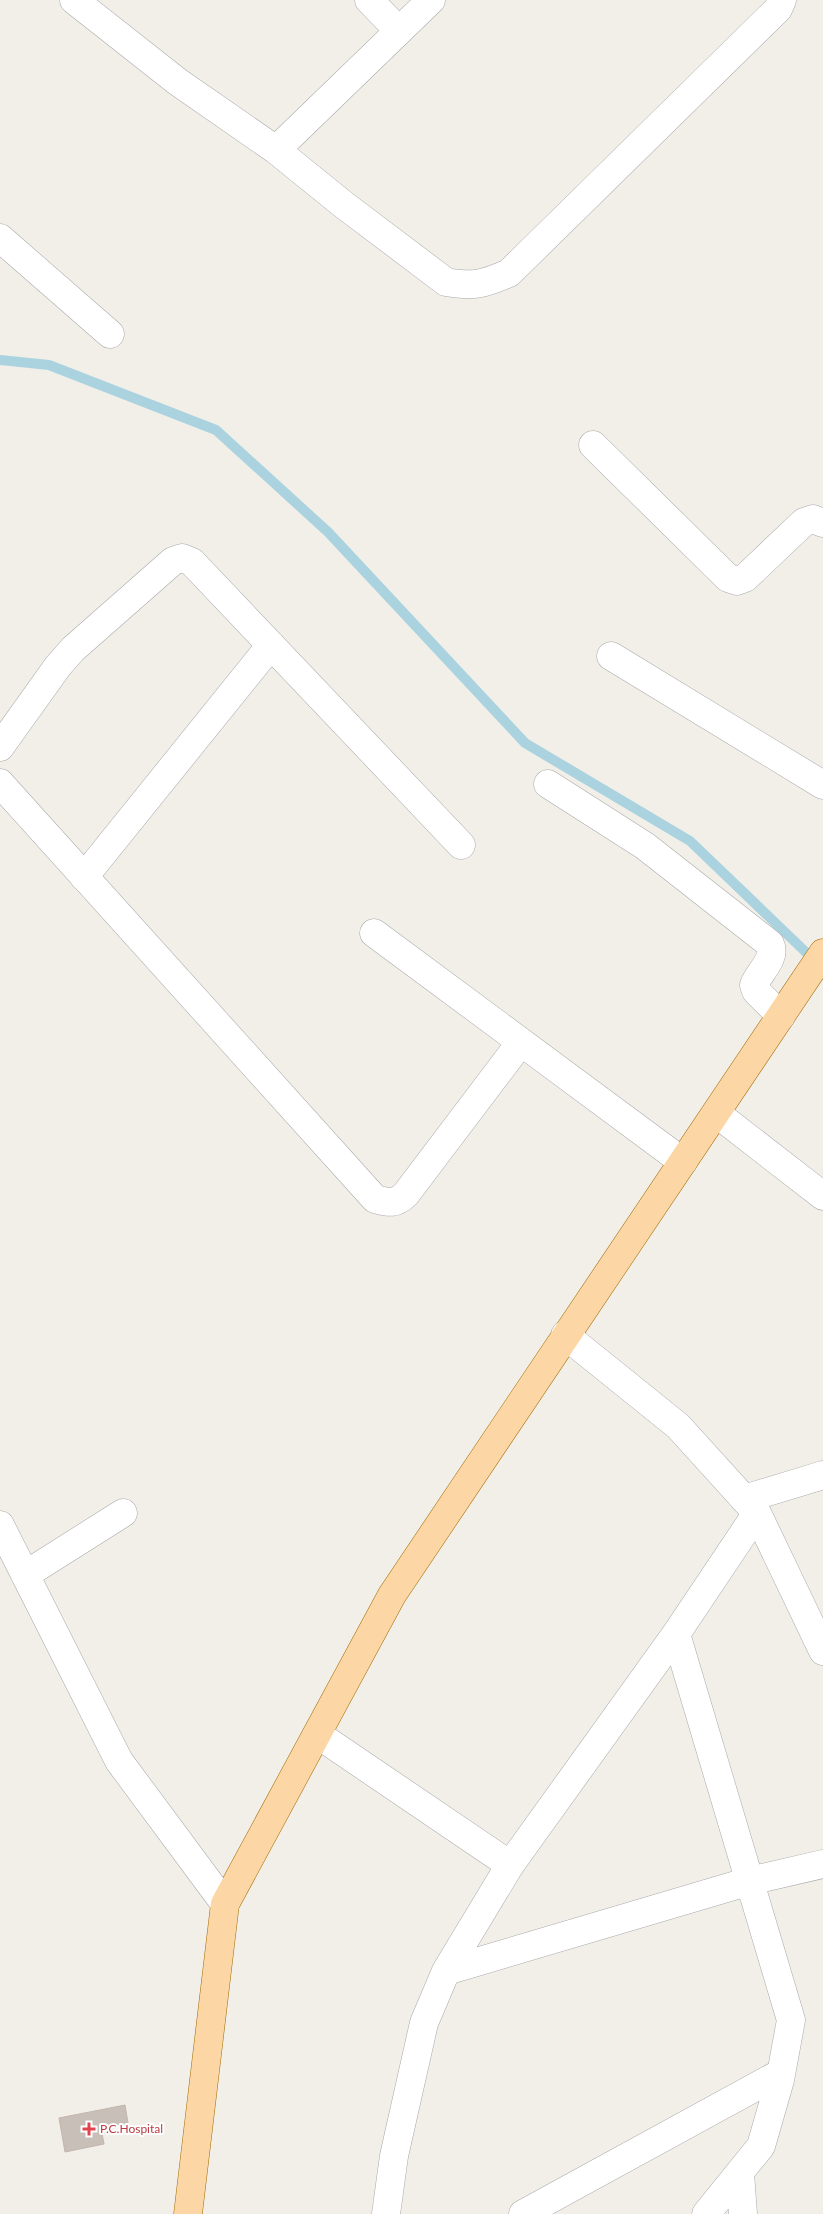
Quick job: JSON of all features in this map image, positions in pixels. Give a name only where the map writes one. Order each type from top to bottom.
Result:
[{"type":"main road","points":[[188,2214],[225,1904],[392,1596],[565,1335],[823,953]]},
{"type":"street","points":[[74,0],[178,82],[276,150],[344,205],[446,282],[464,285],[484,284],[509,273],[778,10],[782,0]]},
{"type":"street","points":[[369,0],[399,31]]},
{"type":"street","points":[[276,150],[431,0]]},
{"type":"street","points":[[0,238],[110,334]]},
{"type":"street","points":[[593,445],[728,578],[737,581],[745,578],[804,522],[813,519],[823,523]]},
{"type":"street","points":[[0,747],[58,666],[74,649],[173,561],[182,558],[192,562],[462,845]]},
{"type":"street","points":[[84,877],[271,645]]},
{"type":"street","points":[[611,656],[823,784]]},
{"type":"street","points":[[0,783],[375,1199],[390,1203],[399,1200],[406,1194],[521,1042]]},
{"type":"street","points":[[548,784],[645,846],[770,944],[772,949],[771,956],[754,985],[756,991],[784,1012]]},
{"type":"street","points":[[374,933],[683,1162]]},
{"type":"street","points":[[716,1113],[823,1196]]},
{"type":"street","points":[[565,1335],[678,1426],[750,1506],[815,1614],[823,1651]]},
{"type":"street","points":[[386,2214],[394,2156],[424,2024],[446,1971],[510,1865],[676,1634],[750,1506],[823,1475]]},
{"type":"street","points":[[25,1575],[123,1513]]},
{"type":"street","points":[[0,1525],[119,1761],[225,1904]]},
{"type":"street","points":[[676,1634],[791,2020],[781,2072],[761,2146],[706,2214]]},
{"type":"street","points":[[318,1734],[510,1865]]},
{"type":"street","points":[[446,1971],[750,1881],[823,1864]]},
{"type":"street","points":[[523,2214],[781,2072]]},
{"type":"street","points":[[740,2173],[743,2214]]},
{"type":"building","points":[[125,2105],[128,2123],[101,2128],[104,2144],[65,2152],[59,2118]]},
{"type":"waterway","points":[[0,360],[49,365],[216,430],[328,532],[525,743],[690,841],[815,961]]},
{"type":"place","name":"P.C.Hospital","points":[[89,2129]]}]
